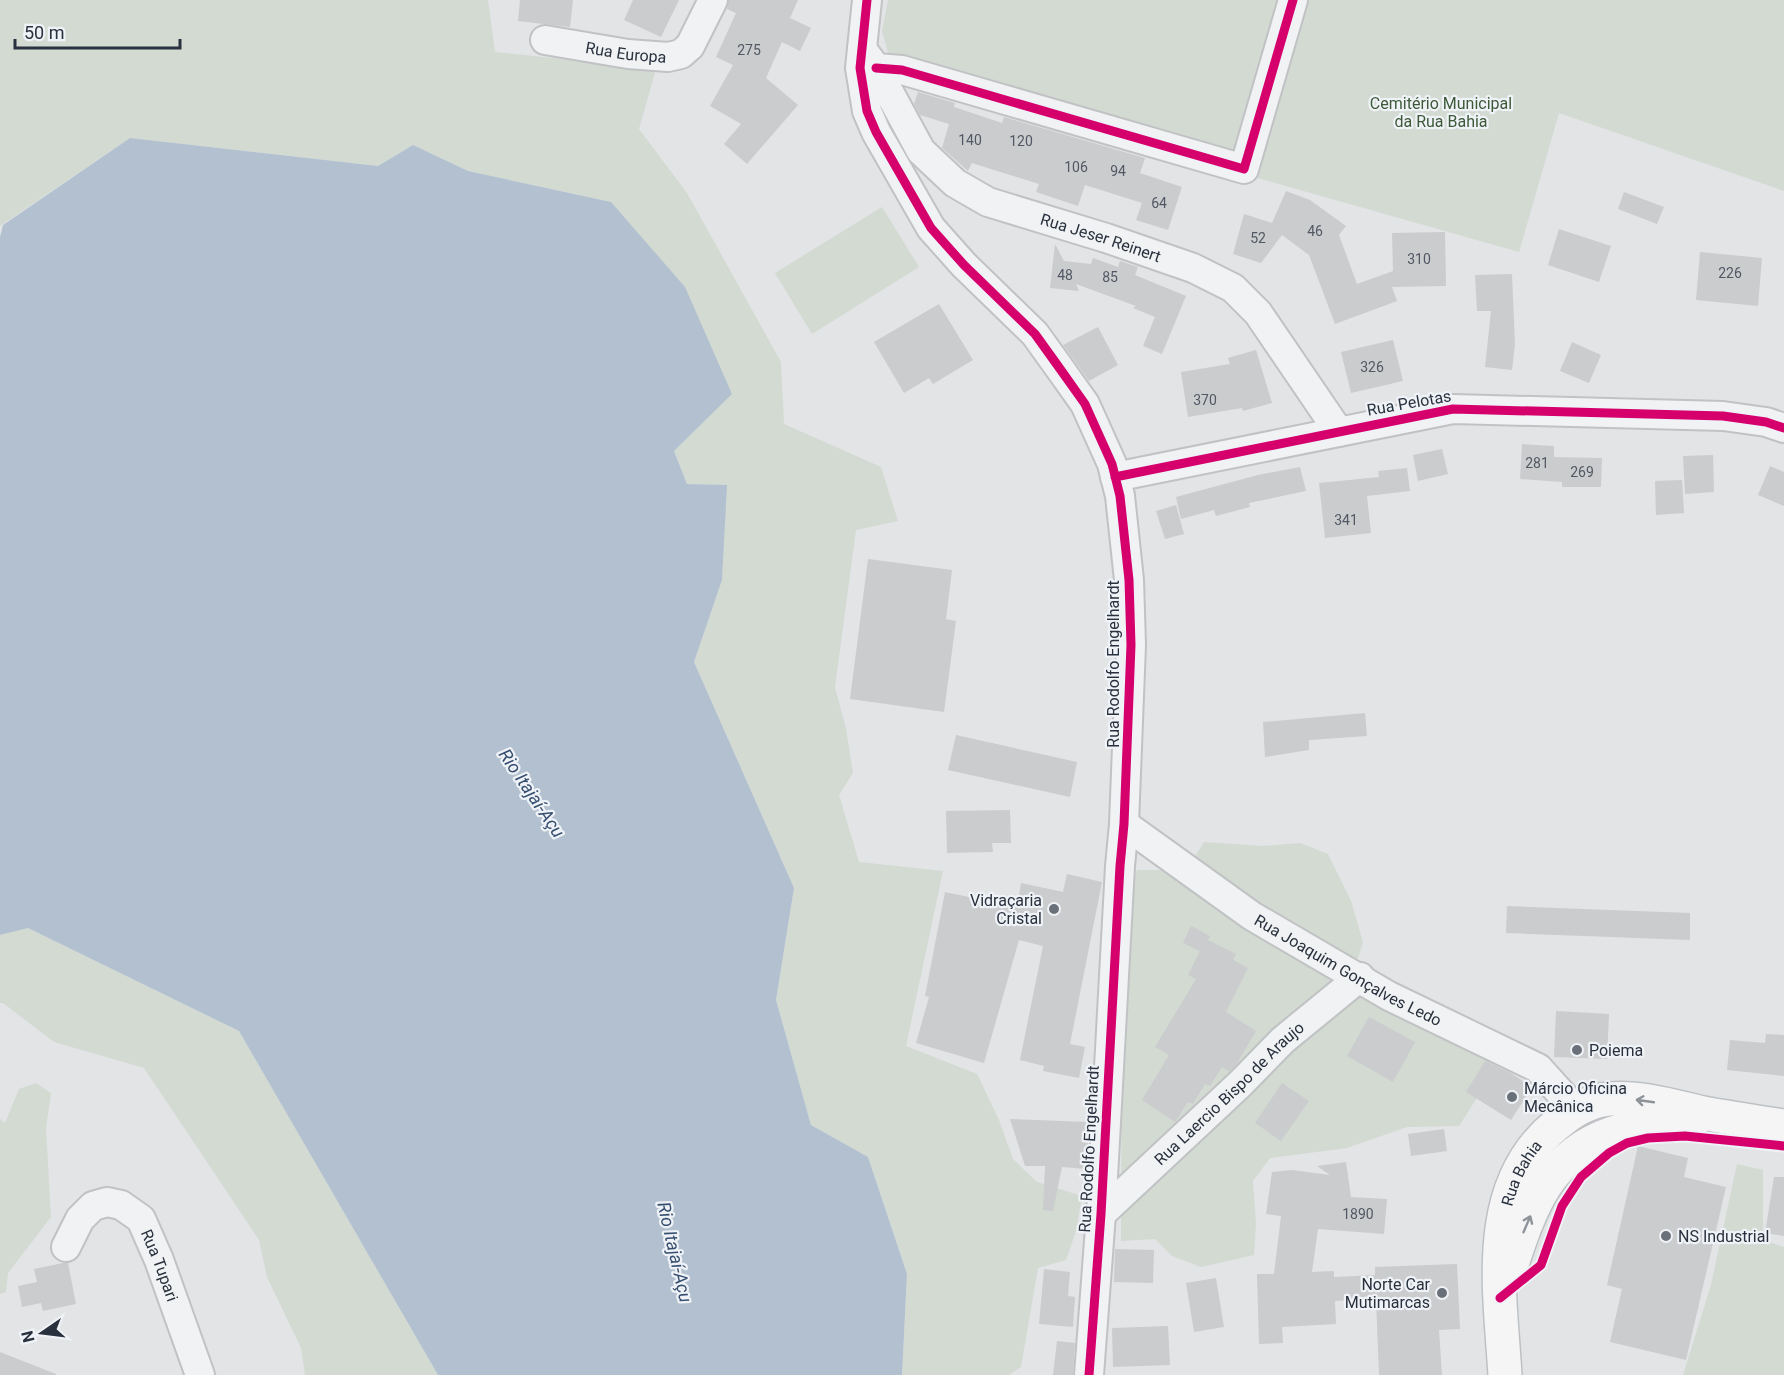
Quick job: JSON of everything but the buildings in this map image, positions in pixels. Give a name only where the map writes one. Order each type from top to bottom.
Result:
[{"type":"main road","name":"Rua Bahia","points":[[1504,1375],[1499,1240],[1503,1212],[1515,1177],[1546,1132],[1575,1109],[1608,1099],[1642,1100],[1723,1117],[1784,1126]]},
{"type":"main road","points":[[1566,1158],[1575,1109],[1631,1128]]},
{"type":"main road","name":"Rua Bahia","points":[[1500,1298],[1524,1229],[1542,1191],[1566,1158],[1613,1132],[1723,1117]]},
{"type":"street","name":"Rua Europa","points":[[545,40],[628,54],[668,57],[681,54],[690,46],[713,0]]},
{"type":"street","name":"Rua Rodolfo Engelhardt","points":[[867,0],[869,58],[860,69],[867,111],[876,132],[931,228],[964,265],[1035,334],[1085,404],[1112,464],[1120,496],[1129,580],[1131,645],[1124,824],[1089,1375]]},
{"type":"street","points":[[869,58],[902,70],[1244,169],[1293,0]]},
{"type":"street","name":"Rua Jeser Reinert","points":[[869,58],[921,151],[955,183],[988,202],[1106,238],[1193,268],[1233,288],[1258,313],[1339,432]]},
{"type":"street","name":"Rua Pelotas","points":[[1115,477],[1453,409],[1723,416],[1766,422],[1784,428]]},
{"type":"street","name":"Rua Joaquim Gonçalves Ledo","points":[[1124,824],[1252,916],[1389,996],[1538,1068],[1575,1109]]},
{"type":"street","name":"Rua Laercio Bispo de Araujo","points":[[1101,1214],[1241,1083],[1283,1040],[1360,977]]},
{"type":"street","name":"Rua Tupari","points":[[66,1247],[80,1218],[93,1206],[107,1202],[121,1205],[141,1219],[159,1260],[200,1375]]},
{"type":"green space","points":[[0,0],[488,0],[495,52],[656,69],[639,129],[687,193],[781,362],[784,424],[881,467],[898,521],[856,530],[835,687],[846,729],[853,773],[839,795],[859,862],[943,871],[906,1046],[977,1074],[999,1120],[1013,1159],[1037,1182],[1082,1196],[1076,1231],[1066,1260],[1038,1268],[1021,1367],[1009,1375],[902,1375],[907,1274],[868,1157],[811,1125],[776,1000],[794,888],[694,662],[722,580],[726,485],[687,484],[674,451],[732,393],[611,202],[468,171],[413,145],[378,166],[130,138],[0,226]]},
{"type":"green space","name":"Cemitério Municipal da Rua Bahia","points":[[888,0],[1784,0],[1784,191],[1559,113],[1519,252],[894,75],[882,31]]},
{"type":"green space","points":[[882,207],[919,267],[812,334],[775,273]]},
{"type":"green space","points":[[1204,842],[1263,846],[1300,843],[1328,854],[1351,901],[1363,942],[1358,958],[1330,978],[1501,1060],[1459,1126],[1407,1127],[1347,1148],[1270,1158],[1253,1181],[1256,1224],[1254,1255],[1201,1267],[1172,1256],[1155,1239],[1121,1241],[1122,978],[1129,893],[1137,870],[1171,870],[1184,874]]},
{"type":"green space","points":[[28,928],[239,1031],[438,1375],[305,1375],[301,1348],[267,1277],[259,1240],[144,1068],[54,1042],[0,1003],[0,935]]},
{"type":"green space","points":[[36,1083],[51,1093],[46,1128],[51,1217],[8,1273],[6,1292],[0,1294],[0,1119],[5,1123],[19,1089]]},
{"type":"green space","points":[[1737,1164],[1763,1170],[1763,1240],[1784,1247],[1784,1375],[1683,1375],[1711,1285]]},
{"type":"water","name":"Rio Itajaí-Açu","points":[[130,138],[378,166],[413,145],[468,171],[611,202],[685,287],[732,394],[674,451],[687,484],[727,485],[722,580],[694,662],[794,888],[776,1000],[811,1125],[868,1157],[907,1274],[902,1375],[438,1375],[239,1031],[28,928],[0,935],[0,237],[3,225]]},
{"type":"cycle path","points":[[867,0],[860,68],[867,111],[876,132],[931,228],[964,265],[1035,334],[1085,404],[1112,464],[1120,496],[1129,580],[1131,645],[1124,824],[1089,1375]]},
{"type":"cycle path","points":[[876,68],[902,70],[1244,169],[1293,0]]},
{"type":"cycle path","points":[[1115,477],[1453,409],[1723,416],[1766,422],[1784,428]]},
{"type":"cycle path","points":[[1500,1298],[1541,1265],[1562,1206],[1581,1177],[1609,1153],[1627,1143],[1648,1138],[1685,1136],[1784,1146]]},
{"type":"place","name":"Vidraçaria Cristal","points":[[1054,909]]},
{"type":"place","name":"Poiema","points":[[1577,1050]]},
{"type":"place","name":"Márcio Oficina Mecânica","points":[[1512,1097]]},
{"type":"place","name":"NS Industrial","points":[[1666,1236]]},
{"type":"place","name":"Norte Car Mutimarcas","points":[[1442,1293]]}]
